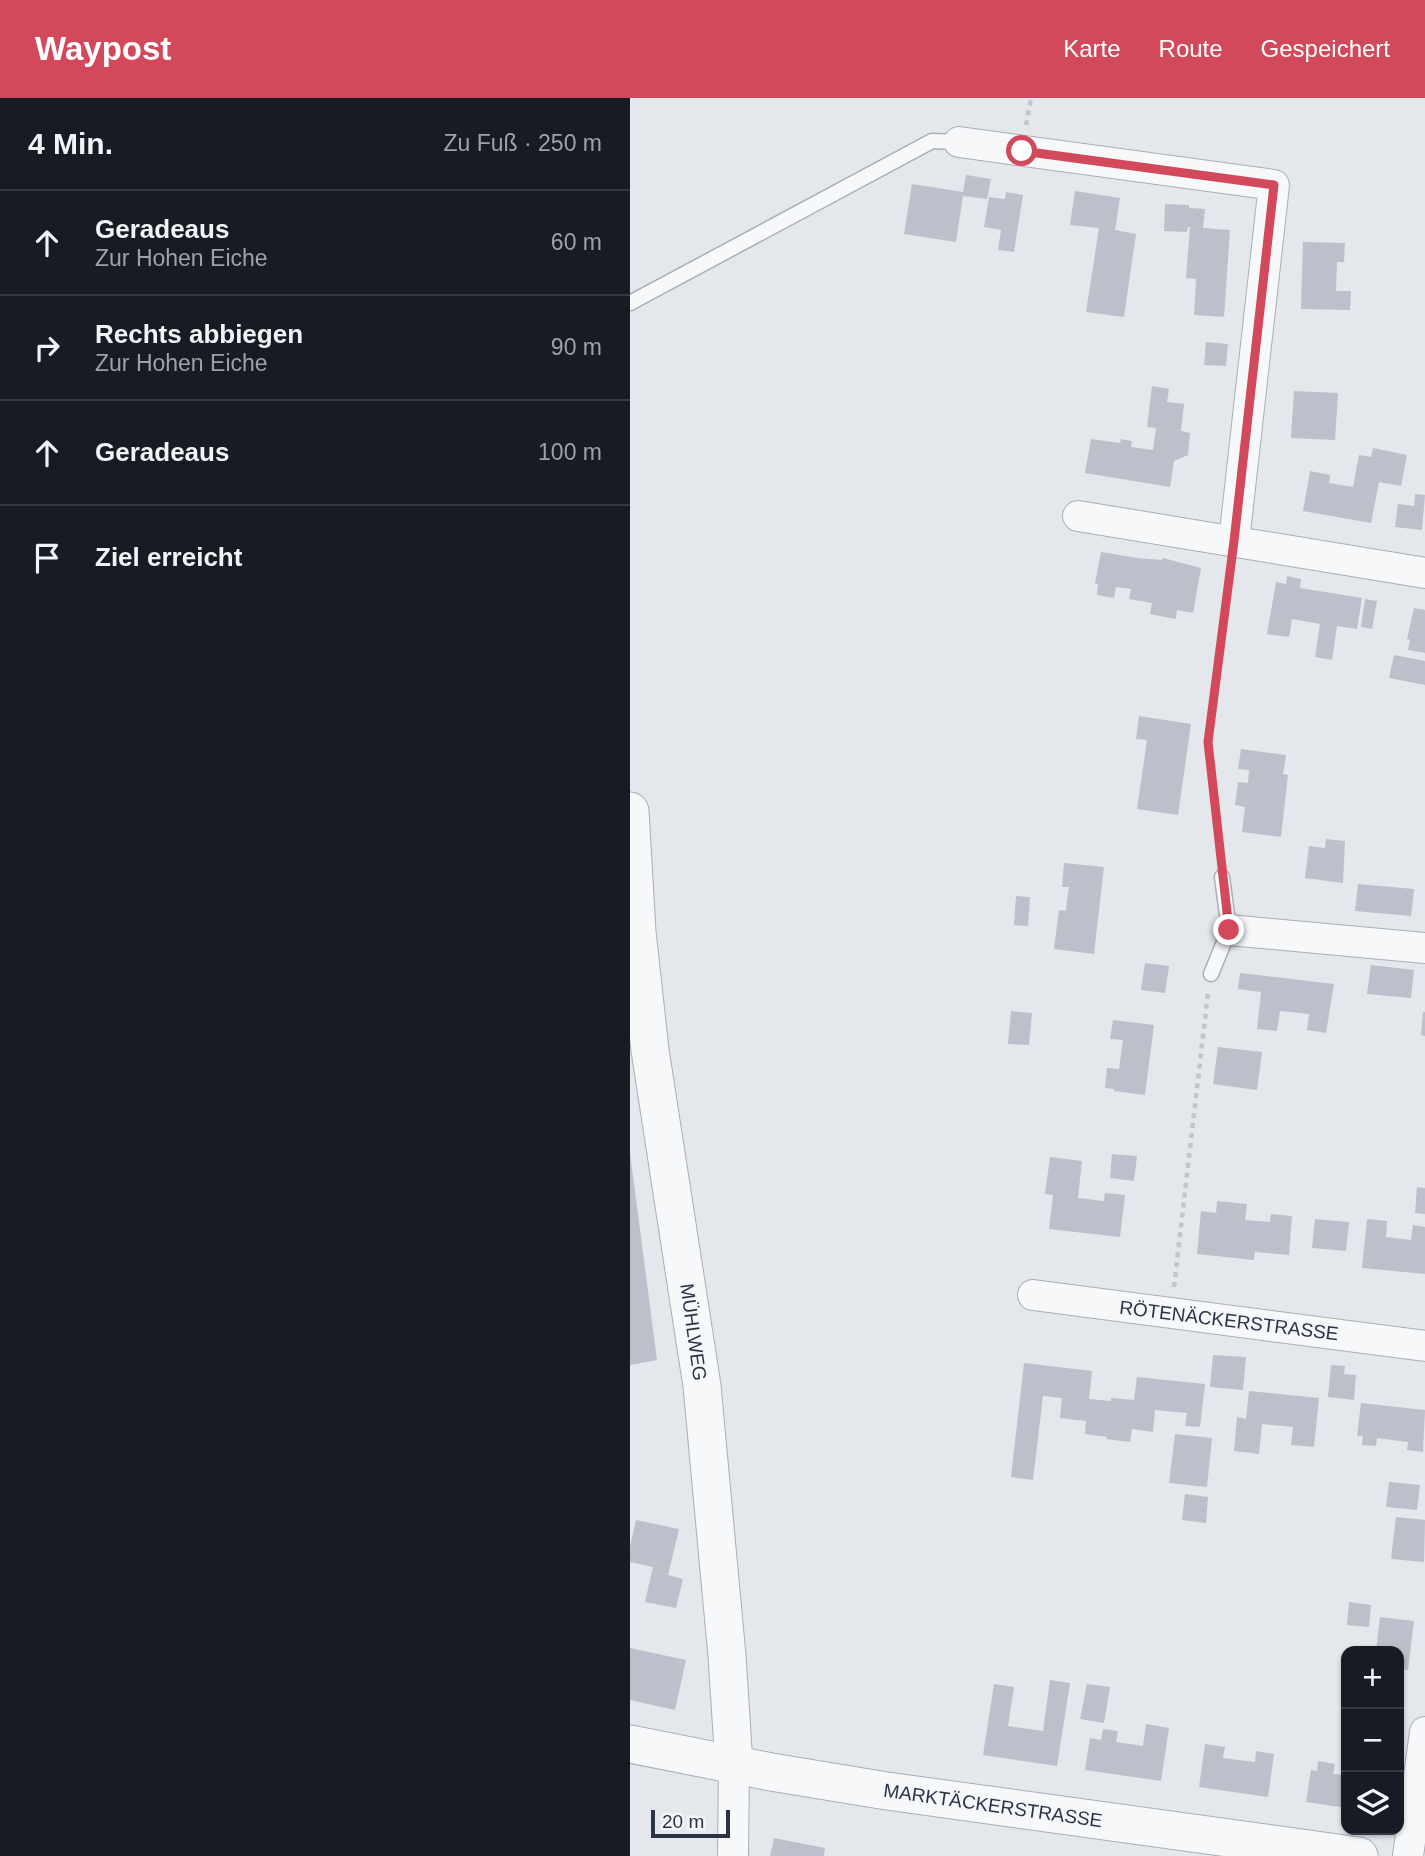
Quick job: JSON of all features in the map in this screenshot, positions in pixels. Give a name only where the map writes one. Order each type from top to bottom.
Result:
[{"type":"street","points":[[959,142],[1274,185],[1234,541]]},
{"type":"street","points":[[1078,516],[1425,573]]},
{"type":"street","name":"MÜHLWEG","points":[[630,811],[637,932],[650,1050],[702,1386],[727,1656],[734,1765],[733,1856]]},
{"type":"street","points":[[1229,930],[1425,948]]},
{"type":"street","name":"RÖTENÄCKERSTRASSE","points":[[1033,1295],[1425,1346]]},
{"type":"street","points":[[1408,1856],[1425,1732]]},
{"type":"street","name":"MARKTÄCKERSTRASSE","points":[[630,1744],[887,1791],[1359,1856]]},
{"type":"lane","points":[[630,303],[932,141],[959,142]]},
{"type":"lane","points":[[1211,974],[1229,930],[1223,877]]},
{"type":"path","points":[[1223,877],[1208,742],[1234,541]]},
{"type":"path","points":[[1171,1312],[1211,974]]},
{"type":"building","points":[[966,175],[991,179],[987,199],[963,196],[956,242],[904,234],[912,184],[963,192]]},
{"type":"building","points":[[1075,191],[1120,198],[1115,230],[1136,234],[1124,317],[1086,312],[1099,228],[1070,225]]},
{"type":"building","points":[[1006,192],[1023,195],[1014,252],[998,250],[1001,230],[984,227],[989,197],[1005,199]]},
{"type":"building","points":[[1165,204],[1205,209],[1203,228],[1230,230],[1224,317],[1194,315],[1196,279],[1186,278],[1190,227],[1187,232],[1164,231]]},
{"type":"building","points":[[1303,242],[1345,243],[1344,262],[1337,262],[1336,291],[1351,291],[1350,310],[1301,309]]},
{"type":"building","points":[[1206,342],[1228,344],[1226,366],[1204,365]]},
{"type":"building","points":[[1152,386],[1169,389],[1167,402],[1184,404],[1181,431],[1190,433],[1188,455],[1174,461],[1170,487],[1085,473],[1091,439],[1120,443],[1121,439],[1132,441],[1131,447],[1153,450],[1156,428],[1147,427]]},
{"type":"building","points":[[1294,391],[1338,393],[1335,440],[1291,438]]},
{"type":"building","points":[[1373,448],[1407,455],[1401,486],[1379,482],[1371,523],[1303,511],[1310,471],[1330,475],[1329,483],[1353,487],[1359,455],[1371,457]]},
{"type":"building","points":[[1415,494],[1425,495],[1422,530],[1395,527],[1398,504],[1414,506]]},
{"type":"building","points":[[1101,552],[1137,558],[1163,558],[1201,568],[1193,613],[1177,610],[1176,619],[1150,614],[1152,603],[1129,599],[1131,589],[1116,587],[1114,598],[1097,595],[1098,584],[1095,584]]},
{"type":"building","points":[[1287,576],[1301,579],[1300,588],[1362,598],[1357,629],[1337,626],[1332,660],[1315,657],[1320,624],[1292,619],[1289,637],[1267,634],[1276,582],[1286,584]]},
{"type":"building","points":[[1365,599],[1377,601],[1372,629],[1361,627]]},
{"type":"building","points":[[1414,608],[1425,610],[1425,653],[1408,650],[1410,640],[1407,639]]},
{"type":"building","points":[[1394,655],[1425,661],[1425,685],[1389,678]]},
{"type":"building","points":[[1139,716],[1191,724],[1178,815],[1137,809],[1147,740],[1136,739]]},
{"type":"building","points":[[1241,749],[1286,755],[1283,774],[1288,775],[1281,837],[1242,832],[1245,807],[1235,805],[1238,782],[1248,783],[1249,770],[1238,769]]},
{"type":"building","points":[[1326,839],[1345,841],[1343,883],[1305,878],[1309,846],[1325,848]]},
{"type":"building","points":[[1064,863],[1104,867],[1094,954],[1054,949],[1059,910],[1066,911],[1069,887],[1062,887]]},
{"type":"building","points":[[1358,884],[1414,889],[1411,916],[1355,911]]},
{"type":"building","points":[[1016,896],[1030,897],[1028,926],[1014,925]]},
{"type":"building","points":[[1145,963],[1169,966],[1165,993],[1141,990]]},
{"type":"building","points":[[1371,965],[1414,970],[1411,998],[1367,994]]},
{"type":"building","points":[[1240,973],[1334,984],[1326,1033],[1307,1030],[1309,1014],[1280,1011],[1277,1031],[1257,1029],[1261,992],[1238,989]]},
{"type":"building","points":[[1011,1011],[1032,1013],[1029,1045],[1008,1044]]},
{"type":"building","points":[[1425,1012],[1425,1036],[1421,1035]]},
{"type":"building","points":[[1113,1020],[1154,1025],[1145,1095],[1105,1088],[1107,1068],[1119,1069],[1123,1040],[1110,1039]]},
{"type":"building","points":[[1218,1047],[1262,1052],[1257,1090],[1213,1084]]},
{"type":"building","points":[[630,1153],[657,1360],[630,1365]]},
{"type":"building","points":[[1112,1154],[1137,1156],[1134,1181],[1110,1178]]},
{"type":"building","points":[[1050,1157],[1082,1161],[1078,1198],[1104,1201],[1105,1193],[1125,1195],[1120,1237],[1049,1229],[1053,1195],[1045,1194]]},
{"type":"building","points":[[1417,1187],[1425,1188],[1425,1214],[1415,1213]]},
{"type":"building","points":[[1217,1201],[1247,1204],[1245,1220],[1270,1222],[1271,1214],[1292,1216],[1289,1255],[1255,1252],[1254,1260],[1197,1254],[1201,1211],[1216,1213]]},
{"type":"building","points":[[1315,1219],[1349,1222],[1346,1251],[1312,1248]]},
{"type":"building","points":[[1367,1219],[1387,1221],[1386,1237],[1411,1240],[1413,1225],[1425,1227],[1425,1274],[1362,1268]]},
{"type":"building","points":[[1213,1355],[1246,1357],[1243,1390],[1210,1387]]},
{"type":"building","points":[[1024,1363],[1092,1371],[1089,1399],[1134,1400],[1137,1377],[1205,1384],[1200,1427],[1185,1426],[1187,1413],[1155,1410],[1153,1432],[1132,1429],[1130,1442],[1106,1439],[1107,1437],[1085,1434],[1086,1421],[1060,1418],[1062,1398],[1043,1396],[1033,1480],[1011,1477]]},
{"type":"building","points":[[1331,1365],[1345,1366],[1344,1374],[1356,1375],[1354,1400],[1328,1397]]},
{"type":"building","points":[[1249,1391],[1319,1398],[1314,1447],[1291,1445],[1293,1427],[1262,1424],[1259,1454],[1234,1451],[1237,1417],[1246,1419]]},
{"type":"building","points":[[1361,1403],[1425,1410],[1423,1452],[1407,1450],[1408,1442],[1377,1438],[1376,1446],[1362,1445],[1363,1436],[1357,1436]]},
{"type":"building","points":[[1175,1434],[1212,1438],[1207,1487],[1169,1483]]},
{"type":"building","points":[[1389,1482],[1420,1485],[1417,1510],[1386,1507]]},
{"type":"building","points":[[1185,1494],[1208,1497],[1206,1523],[1182,1520]]},
{"type":"building","points":[[1396,1517],[1425,1520],[1424,1562],[1391,1559]]},
{"type":"building","points":[[636,1520],[679,1529],[668,1575],[683,1579],[676,1608],[645,1602],[653,1567],[630,1562],[630,1547]]},
{"type":"building","points":[[1349,1602],[1371,1605],[1369,1627],[1347,1625]]},
{"type":"building","points":[[1380,1617],[1414,1621],[1408,1670],[1404,1670],[1404,1646],[1377,1646]]},
{"type":"building","points":[[630,1648],[686,1660],[675,1710],[630,1700]]},
{"type":"building","points":[[1050,1680],[1070,1683],[1057,1766],[983,1755],[994,1684],[1014,1687],[1008,1726],[1043,1731]]},
{"type":"building","points":[[1087,1684],[1110,1687],[1104,1723],[1080,1719]]},
{"type":"building","points":[[1146,1724],[1169,1728],[1161,1781],[1085,1770],[1090,1738],[1101,1740],[1103,1729],[1118,1731],[1116,1742],[1143,1746]]},
{"type":"building","points":[[1205,1744],[1225,1747],[1223,1758],[1255,1762],[1256,1751],[1274,1754],[1268,1797],[1199,1787]]},
{"type":"building","points":[[1318,1761],[1335,1764],[1333,1774],[1341,1775],[1341,1807],[1306,1802],[1311,1770],[1317,1771]]},
{"type":"building","points":[[774,1838],[825,1848],[824,1856],[770,1856]]},
{"type":"route","points":[[1022,151],[1274,185],[1234,541],[1208,742],[1229,930]]}]
